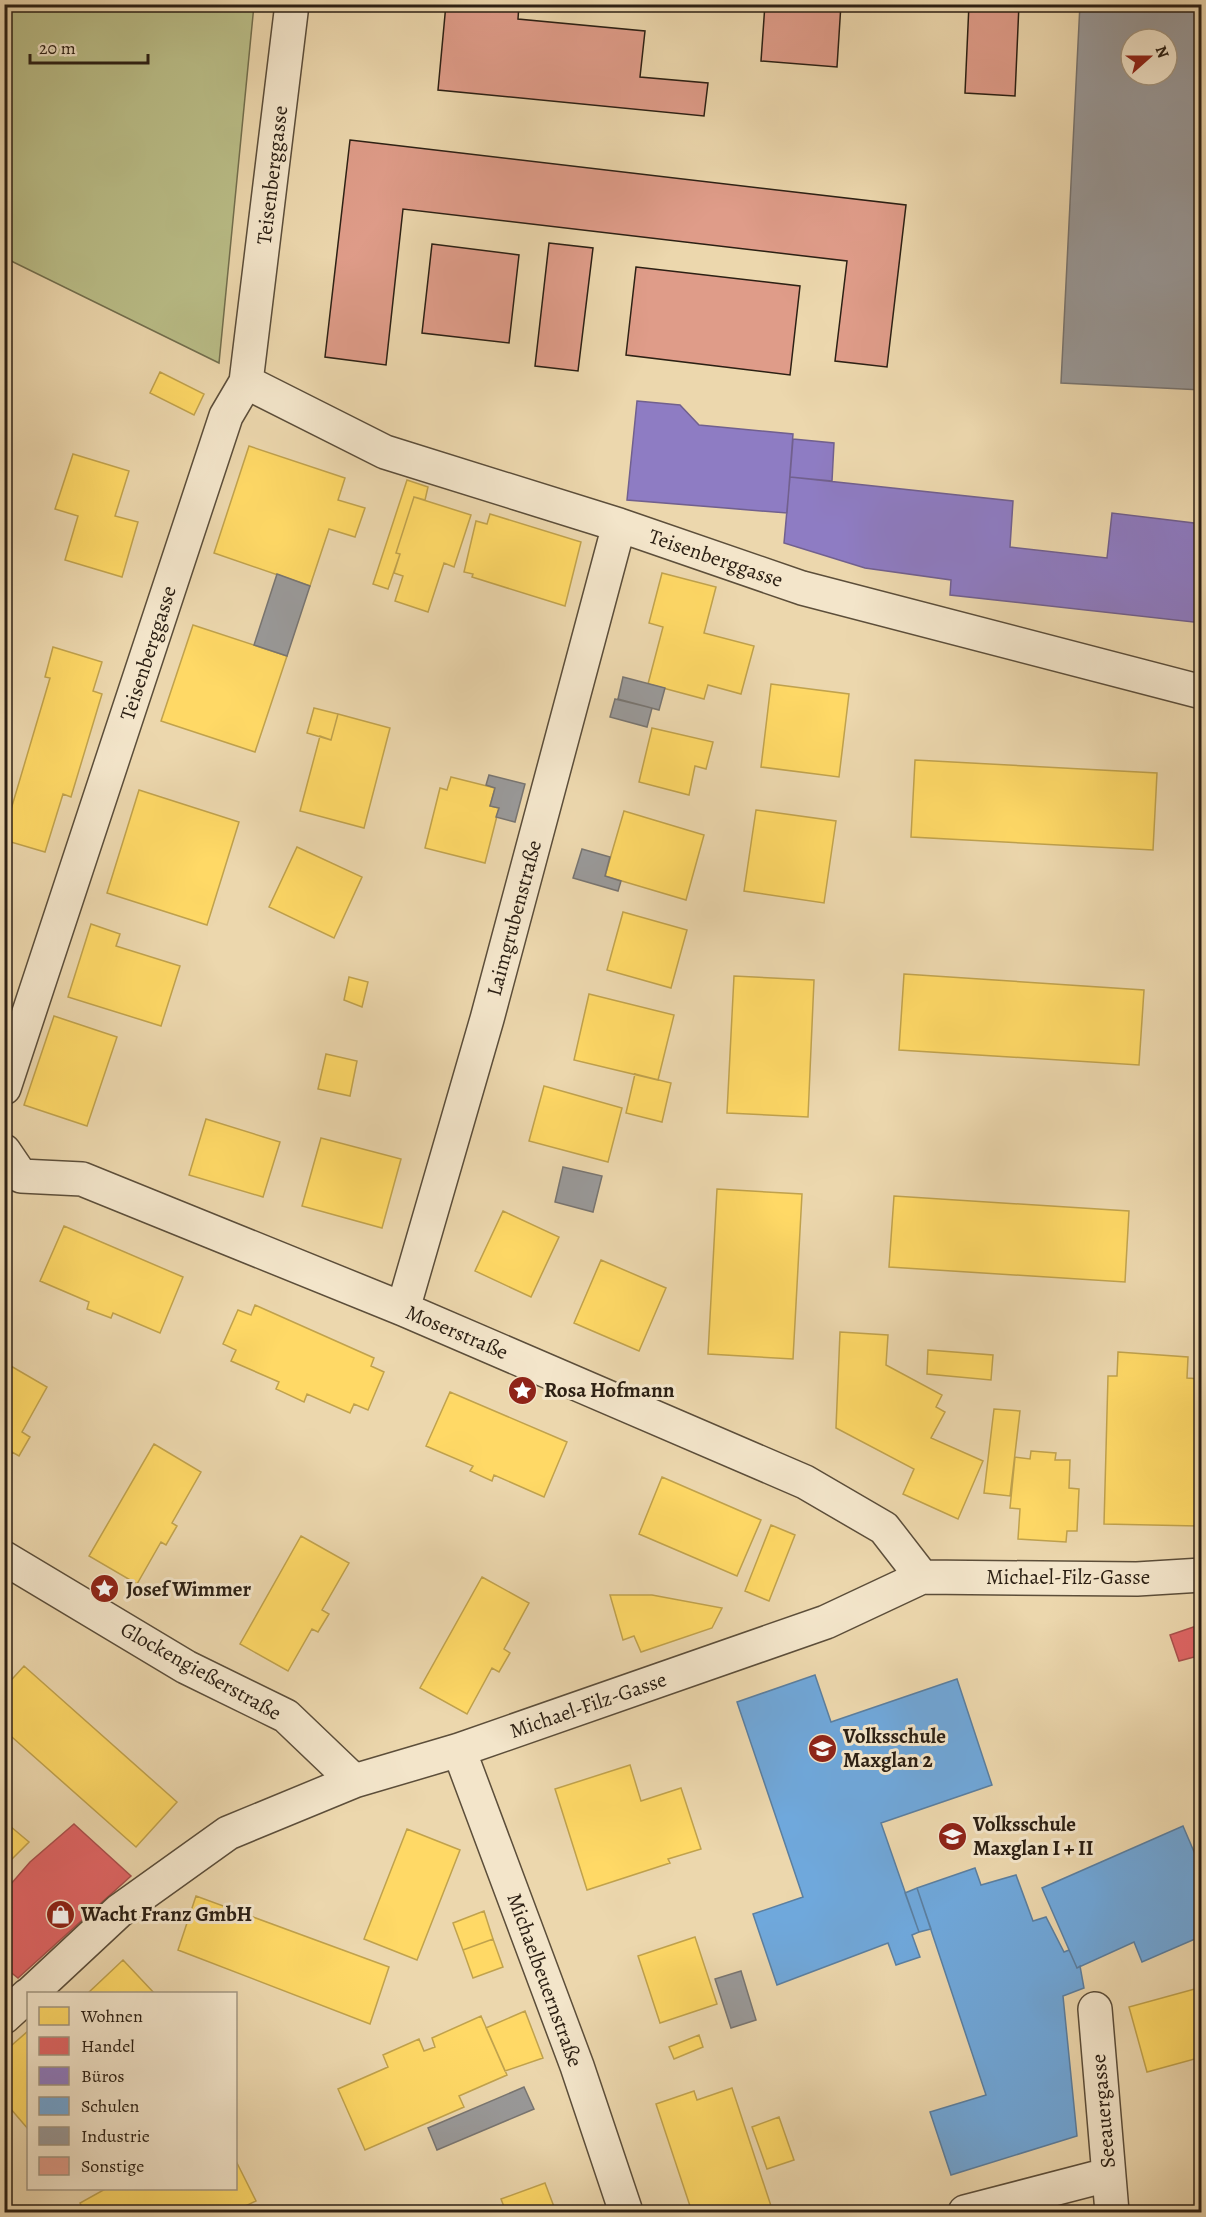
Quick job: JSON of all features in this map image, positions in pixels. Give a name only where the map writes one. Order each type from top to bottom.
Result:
[{"type":"street","name":"Teisenberggasse","points":[[4,1088],[226,416],[246,382],[292,4]]},
{"type":"street","name":"Teisenberggasse","points":[[246,382],[385,452],[619,525],[802,588],[1202,692]]},
{"type":"street","name":"Laimgrubenstraße","points":[[403,1309],[487,1019],[619,525]]},
{"type":"street","name":"Moserstraße","points":[[10,1172],[82,1179],[403,1309],[805,1482],[884,1528],[922,1577]]},
{"type":"street","name":"Glockengießerstraße","points":[[4,1558],[186,1667],[286,1716],[354,1781]]},
{"type":"street","name":"Michael-Filz-Gasse","points":[[31,1992],[119,1911],[228,1833],[354,1781],[459,1750],[826,1622],[922,1577],[1137,1579],[1202,1575]]},
{"type":"street","name":"Michaelbeuernstraße","points":[[459,1750],[577,2066],[626,2212]]},
{"type":"street","name":"Michael-Filz-Gasse","points":[[4,2018],[27,1996]]},
{"type":"street","name":"Seeauergasse","points":[[1095,2009],[1107,2175],[1112,2212]]},
{"type":"street","points":[[965,2212],[1107,2175]]},
{"type":"green space","points":[[4,5],[254,5],[219,363],[5,258]]},
{"type":"building: Wohnen","points":[[160,372],[204,394],[194,415],[150,393]]},
{"type":"building: Wohnen","points":[[249,446],[345,478],[338,500],[365,508],[355,537],[329,529],[310,586],[214,553]]},
{"type":"building: Wohnen","points":[[73,454],[129,471],[115,516],[138,522],[122,577],[65,560],[78,516],[55,509]]},
{"type":"building: Wohnen","points":[[407,480],[428,487],[425,500],[414,497],[396,553],[400,554],[388,589],[373,584]]},
{"type":"building: Wohnen","points":[[414,497],[471,515],[454,567],[444,563],[428,612],[395,601],[403,576],[394,573],[400,554],[396,553]]},
{"type":"building: Wohnen","points":[[490,514],[581,542],[565,606],[472,577],[473,574],[464,572],[476,521],[487,524]]},
{"type":"building: Wohnen","points":[[662,573],[716,587],[704,633],[754,646],[741,694],[708,685],[704,699],[648,684],[663,627],[649,623]]},
{"type":"building: Wohnen","points":[[193,625],[287,656],[255,752],[161,721]]},
{"type":"building: Wohnen","points":[[53,647],[102,662],[93,691],[102,694],[71,797],[63,794],[45,852],[4,840],[4,833],[50,678],[45,677]]},
{"type":"building: Wohnen","points":[[771,684],[849,694],[839,777],[761,767]]},
{"type":"building: Wohnen","points":[[314,708],[338,714],[331,740],[307,733]]},
{"type":"building: Wohnen","points":[[338,714],[390,728],[364,828],[300,811],[320,736],[331,740]]},
{"type":"building: Wohnen","points":[[652,728],[713,742],[706,769],[695,766],[689,795],[639,782]]},
{"type":"building: Wohnen","points":[[915,760],[1157,773],[1153,850],[911,837]]},
{"type":"building: Wohnen","points":[[451,777],[495,788],[490,806],[499,808],[485,863],[425,848],[440,788],[447,790]]},
{"type":"building: Wohnen","points":[[139,790],[239,822],[207,925],[107,893]]},
{"type":"building: Wohnen","points":[[756,810],[836,821],[824,903],[744,891]]},
{"type":"building: Wohnen","points":[[624,811],[704,835],[686,900],[605,876]]},
{"type":"building: Wohnen","points":[[297,847],[362,877],[334,938],[269,907]]},
{"type":"building: Wohnen","points":[[623,912],[687,930],[671,988],[607,970]]},
{"type":"building: Wohnen","points":[[91,924],[120,934],[116,946],[180,966],[161,1026],[68,997]]},
{"type":"building: Wohnen","points":[[904,974],[1144,990],[1139,1065],[899,1050]]},
{"type":"building: Wohnen","points":[[734,976],[814,980],[808,1117],[727,1113]]},
{"type":"building: Wohnen","points":[[349,977],[368,982],[362,1007],[344,1000]]},
{"type":"building: Wohnen","points":[[589,994],[674,1015],[658,1080],[574,1060]]},
{"type":"building: Wohnen","points":[[54,1016],[117,1037],[87,1126],[24,1105]]},
{"type":"building: Wohnen","points":[[326,1054],[357,1061],[350,1096],[318,1089]]},
{"type":"building: Wohnen","points":[[635,1074],[671,1083],[662,1122],[626,1113]]},
{"type":"building: Wohnen","points":[[544,1086],[622,1108],[608,1162],[529,1141]]},
{"type":"building: Wohnen","points":[[206,1119],[280,1142],[263,1197],[189,1175]]},
{"type":"building: Wohnen","points":[[321,1138],[401,1159],[382,1228],[302,1206]]},
{"type":"building: Wohnen","points":[[717,1189],[802,1194],[793,1359],[708,1354]]},
{"type":"building: Wohnen","points":[[894,1196],[1129,1211],[1125,1282],[889,1267]]},
{"type":"building: Wohnen","points":[[503,1211],[559,1237],[531,1297],[475,1271]]},
{"type":"building: Wohnen","points":[[64,1226],[183,1277],[160,1333],[113,1313],[111,1318],[87,1309],[89,1302],[40,1281]]},
{"type":"building: Wohnen","points":[[601,1260],[666,1288],[639,1351],[574,1323]]},
{"type":"building: Wohnen","points":[[255,1305],[374,1358],[371,1366],[384,1372],[368,1410],[354,1404],[350,1413],[307,1394],[304,1402],[276,1389],[279,1382],[231,1361],[236,1350],[223,1344],[238,1310],[251,1315]]},
{"type":"building: Wohnen","points":[[840,1332],[888,1335],[886,1365],[942,1395],[936,1407],[945,1412],[931,1438],[983,1461],[958,1519],[903,1494],[914,1469],[836,1428]]},
{"type":"building: Wohnen","points":[[928,1350],[993,1355],[991,1380],[927,1374]]},
{"type":"building: Wohnen","points":[[1118,1352],[1188,1357],[1187,1378],[1201,1379],[1198,1526],[1104,1524],[1108,1376],[1117,1376]]},
{"type":"building: Wohnen","points":[[4,1362],[47,1387],[22,1432],[30,1437],[19,1456],[12,1452],[4,1465]]},
{"type":"building: Wohnen","points":[[450,1392],[567,1442],[544,1497],[494,1475],[492,1481],[470,1471],[473,1466],[426,1446]]},
{"type":"building: Wohnen","points":[[994,1409],[1020,1411],[1010,1496],[984,1493]]},
{"type":"building: Wohnen","points":[[154,1444],[201,1472],[172,1523],[177,1526],[166,1545],[161,1542],[137,1584],[89,1556]]},
{"type":"building: Wohnen","points":[[1031,1451],[1056,1453],[1055,1460],[1070,1460],[1069,1488],[1079,1489],[1077,1531],[1067,1531],[1066,1542],[1018,1539],[1020,1509],[1010,1508],[1015,1457],[1030,1459]]},
{"type":"building: Wohnen","points":[[662,1477],[761,1520],[737,1576],[639,1534]]},
{"type":"building: Wohnen","points":[[771,1525],[795,1535],[769,1601],[745,1591]]},
{"type":"building: Wohnen","points":[[301,1536],[349,1563],[322,1610],[329,1614],[318,1632],[312,1629],[288,1671],[240,1644]]},
{"type":"building: Wohnen","points":[[482,1577],[529,1603],[504,1649],[510,1653],[499,1672],[492,1668],[467,1714],[420,1688]]},
{"type":"building: Wohnen","points":[[610,1595],[652,1595],[722,1608],[712,1628],[641,1652],[634,1636],[623,1640]]},
{"type":"building: Wohnen","points":[[24,1666],[177,1802],[136,1847],[4,1730],[4,1688]]},
{"type":"building: Wohnen","points":[[630,1765],[641,1801],[681,1788],[701,1849],[668,1859],[670,1863],[587,1890],[555,1789]]},
{"type":"building: Wohnen","points":[[4,1821],[29,1842],[4,1867]]},
{"type":"building: Wohnen","points":[[407,1829],[460,1850],[417,1960],[364,1939]]},
{"type":"building: Wohnen","points":[[196,1896],[389,1967],[370,2024],[178,1950]]},
{"type":"building: Wohnen","points":[[484,1911],[493,1939],[463,1950],[453,1923]]},
{"type":"building: Wohnen","points":[[695,1937],[717,2004],[660,2023],[638,1956]]},
{"type":"building: Wohnen","points":[[493,1939],[503,1967],[473,1978],[463,1950]]},
{"type":"building: Wohnen","points":[[123,1960],[153,1992],[89,1992]]},
{"type":"building: Wohnen","points":[[1202,1987],[1202,2057],[1147,2072],[1129,2007]]},
{"type":"building: Wohnen","points":[[525,2011],[543,2058],[505,2071],[486,2028]]},
{"type":"building: Wohnen","points":[[481,2016],[507,2075],[459,2096],[464,2107],[365,2150],[338,2089],[388,2067],[383,2055],[419,2039],[424,2051],[435,2047],[432,2038]]},
{"type":"building: Wohnen","points":[[27,2032],[27,2128],[4,2101],[4,2052]]},
{"type":"building: Wohnen","points":[[699,2035],[703,2047],[674,2059],[669,2047]]},
{"type":"building: Wohnen","points":[[732,2088],[773,2212],[692,2212],[656,2104],[694,2091],[697,2100]]},
{"type":"building: Wohnen","points":[[779,2117],[794,2160],[767,2169],[752,2127]]},
{"type":"building: Wohnen","points":[[237,2163],[256,2201],[233,2212],[85,2212],[80,2203],[103,2190],[237,2190]]},
{"type":"building: Wohnen","points":[[545,2183],[556,2212],[506,2212],[501,2199]]},
{"type":"building: Handel","points":[[1202,1624],[1202,1655],[1179,1661],[1170,1635]]},
{"type":"building: Handel","points":[[74,1824],[131,1876],[18,1978],[4,1967],[4,1892],[30,1862]]},
{"type":"building: Büros","points":[[637,401],[680,405],[699,425],[793,434],[787,513],[627,500]]},
{"type":"building: Büros","points":[[793,439],[834,443],[832,481],[790,477]]},
{"type":"building: Büros","points":[[790,477],[1013,501],[1010,547],[1107,558],[1112,513],[1202,524],[1202,623],[950,595],[951,580],[865,568],[784,543]]},
{"type":"building: Schulen","points":[[815,1675],[831,1722],[957,1679],[992,1785],[881,1823],[919,1932],[912,1935],[920,1957],[896,1965],[888,1943],[777,1985],[753,1914],[803,1897],[737,1702]]},
{"type":"building: Schulen","points":[[1183,1826],[1198,1861],[1202,1859],[1202,1936],[1142,1962],[1134,1942],[1077,1968],[1042,1888]]},
{"type":"building: Schulen","points":[[975,1868],[981,1885],[1016,1875],[1033,1921],[1046,1917],[1064,1952],[1069,1950],[1077,1968],[1080,1966],[1084,1988],[1063,1996],[1077,2136],[951,2175],[930,2112],[986,2095],[917,1888]]},
{"type":"building: Schulen","points":[[917,1888],[931,1929],[919,1932],[905,1893]]},
{"type":"building: Industrie","points":[[1080,4],[1202,4],[1202,390],[1061,383]]},
{"type":"building: Industrie","points":[[277,574],[310,586],[287,656],[254,645]]},
{"type":"building: Industrie","points":[[623,677],[665,688],[659,710],[618,699]]},
{"type":"building: Industrie","points":[[615,699],[652,708],[647,727],[610,717]]},
{"type":"building: Industrie","points":[[489,775],[525,784],[515,822],[496,817],[499,808],[490,806],[495,788],[486,785]]},
{"type":"building: Industrie","points":[[582,849],[610,857],[605,876],[621,881],[618,891],[573,878]]},
{"type":"building: Industrie","points":[[563,1167],[602,1176],[593,1212],[555,1202]]},
{"type":"building: Industrie","points":[[741,1971],[756,2020],[731,2028],[715,1979]]},
{"type":"building: Industrie","points":[[524,2087],[534,2109],[437,2150],[428,2128]]},
{"type":"building: Sonstige","points":[[446,4],[519,4],[518,19],[645,31],[640,77],[708,83],[704,116],[438,90]]},
{"type":"building: Sonstige","points":[[765,4],[841,4],[837,67],[761,61]]},
{"type":"building: Sonstige","points":[[969,4],[1019,4],[1015,96],[965,93]]},
{"type":"building: Sonstige","points":[[350,140],[906,205],[887,367],[835,361],[847,261],[403,209],[386,365],[325,357]]},
{"type":"building: Sonstige","points":[[549,243],[593,248],[578,371],[535,366]]},
{"type":"building: Sonstige","points":[[432,244],[519,255],[509,343],[422,333]]},
{"type":"building: Sonstige","points":[[636,267],[800,286],[790,375],[626,355]]},
{"type":"place","name":"Rosa Hofmann","points":[[523,1390]]},
{"type":"place","name":"Josef Wimmer","points":[[105,1589]]},
{"type":"place","name":"Volksschule Maxglan 2","points":[[822,1748]]},
{"type":"place","name":"Volksschule Maxglan I + II","points":[[952,1836]]},
{"type":"place","name":"Wacht Franz GmbH","points":[[60,1914]]}]
